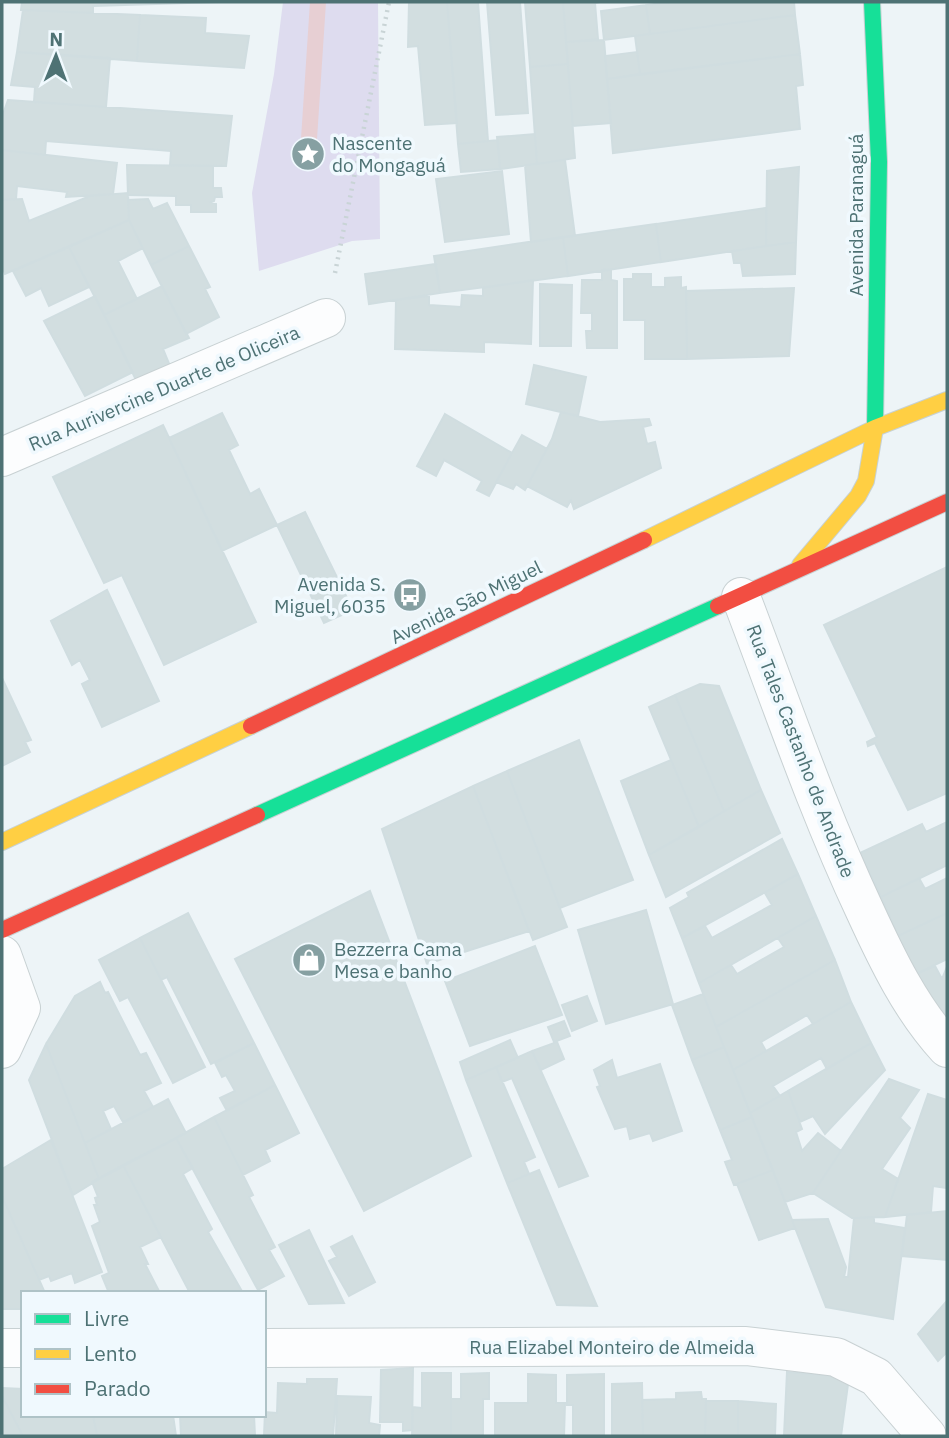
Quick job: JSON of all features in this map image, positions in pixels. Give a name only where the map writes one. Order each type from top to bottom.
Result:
[{"type":"main road","name":"Avenida Paranaguá","points":[[792,574],[862,488],[871,465],[875,428],[878,193],[877,67],[872,2]]},
{"type":"main road","name":"Avenida São Miguel","points":[[2,842],[424,646],[875,428],[947,400]]},
{"type":"main road","points":[[2,930],[947,502]]},
{"type":"street","name":"Rua Aurivercine Duarte de Oliceira","points":[[2,457],[326,318]]},
{"type":"street","name":"Rua Tales Castanho de Andrade","points":[[741,597],[831,840],[881,945],[926,1025],[947,1048]]},
{"type":"street","points":[[2,955],[21,1008],[2,1049]]},
{"type":"street","name":"Rua Elizabel Monteiro de Almeida","points":[[266,1348],[746,1346],[836,1357],[876,1377],[927,1436]]},
{"type":"street","points":[[2,1348],[21,1348]]},
{"type":"path","points":[[326,318],[389,2]]},
{"type":"shaded area","points":[[283,2],[378,2],[380,239],[352,241],[259,271],[252,193],[274,74]]},
{"type":"building","points":[[22,2],[219,2],[93,6],[93,13],[21,10]]},
{"type":"building","points":[[409,2],[447,2],[457,123],[425,125],[418,46],[408,47]]},
{"type":"building","points":[[447,2],[478,2],[488,141],[458,144]]},
{"type":"building","points":[[487,2],[520,2],[528,113],[496,115]]},
{"type":"building","points":[[525,2],[563,2],[568,64],[530,67]]},
{"type":"building","points":[[563,2],[600,2],[595,3],[598,39],[566,42]]},
{"type":"building","points":[[669,2],[794,2],[795,15],[650,34],[646,5]]},
{"type":"building","points":[[646,5],[650,34],[604,40],[601,11]]},
{"type":"building","points":[[23,10],[140,15],[137,61],[17,52]]},
{"type":"building","points":[[140,15],[206,18],[205,33],[249,36],[244,68],[137,61]]},
{"type":"building","points":[[795,15],[800,54],[640,74],[635,36]]},
{"type":"building","points":[[604,40],[611,123],[573,126],[566,42]]},
{"type":"building","points":[[17,52],[110,58],[106,107],[34,102],[35,87],[11,85]]},
{"type":"building","points":[[637,52],[640,74],[607,79],[605,56]]},
{"type":"building","points":[[800,54],[803,85],[796,86],[800,129],[613,153],[607,79]]},
{"type":"building","points":[[568,64],[575,158],[537,164],[530,67]]},
{"type":"building","points":[[8,100],[232,116],[226,166],[170,165],[171,151],[46,141],[45,155],[2,150],[2,117]]},
{"type":"building","points":[[535,134],[537,164],[500,169],[497,137]]},
{"type":"building","points":[[498,140],[500,169],[461,172],[458,144]]},
{"type":"building","points":[[2,150],[117,163],[113,194],[66,197],[67,192],[17,186],[16,199],[2,200]]},
{"type":"building","points":[[565,160],[575,236],[531,242],[525,165]]},
{"type":"building","points":[[127,165],[213,166],[213,188],[221,188],[222,197],[215,197],[211,202],[216,204],[216,212],[191,212],[191,205],[176,205],[176,196],[128,195]]},
{"type":"building","points":[[799,167],[796,242],[766,246],[767,171]]},
{"type":"building","points":[[502,171],[509,234],[445,242],[436,179]]},
{"type":"building","points":[[128,193],[129,220],[5,274],[2,266],[2,200],[22,199],[29,221],[90,196]]},
{"type":"building","points":[[148,199],[153,209],[167,203],[189,246],[151,265],[129,220],[128,200]]},
{"type":"building","points":[[766,208],[766,246],[661,262],[656,224]]},
{"type":"building","points":[[129,220],[143,248],[118,261],[137,299],[104,315],[69,247]]},
{"type":"building","points":[[656,224],[661,262],[568,276],[563,237]]},
{"type":"building","points":[[563,237],[568,276],[440,293],[434,256]]},
{"type":"building","points":[[796,242],[795,274],[743,276],[741,263],[734,263],[732,251]]},
{"type":"building","points":[[189,246],[210,287],[205,289],[219,317],[186,334],[151,265]]},
{"type":"building","points":[[69,247],[89,287],[49,306],[41,288],[26,296],[13,271]]},
{"type":"building","points":[[436,264],[440,293],[369,304],[365,274]]},
{"type":"building","points":[[611,269],[611,280],[617,281],[617,348],[587,348],[586,331],[592,331],[592,313],[581,313],[582,280],[602,280],[602,270]]},
{"type":"building","points":[[633,274],[651,274],[651,287],[665,287],[665,278],[681,277],[681,288],[686,287],[687,359],[645,359],[645,320],[624,320],[624,279],[633,279]]},
{"type":"building","points":[[533,280],[531,344],[484,342],[484,352],[395,349],[396,300],[429,296],[429,305],[461,307],[462,295],[483,296],[483,288]]},
{"type":"building","points":[[540,284],[572,285],[571,346],[540,346]]},
{"type":"building","points":[[162,286],[189,338],[163,349],[170,366],[137,382],[104,315]]},
{"type":"building","points":[[794,288],[789,356],[687,359],[686,291]]},
{"type":"building","points":[[95,296],[133,372],[85,396],[44,321]]},
{"type":"building","points":[[534,365],[586,377],[578,416],[526,404]]},
{"type":"building","points":[[561,412],[600,422],[649,419],[651,425],[643,427],[647,444],[655,442],[661,468],[574,509],[571,500],[567,507],[527,486],[552,439]]},
{"type":"building","points":[[222,413],[238,445],[229,450],[250,494],[259,489],[277,525],[222,551],[169,438]]},
{"type":"building","points":[[445,414],[512,453],[489,496],[477,490],[482,481],[444,460],[436,476],[417,466]]},
{"type":"building","points":[[163,425],[256,622],[164,665],[122,575],[104,583],[53,477]]},
{"type":"building","points":[[522,435],[547,449],[525,490],[516,484],[513,489],[496,482]]},
{"type":"building","points":[[305,512],[353,610],[324,623],[277,525]]},
{"type":"building","points":[[947,567],[947,793],[908,810],[875,743],[868,746],[867,742],[877,737],[824,625]]},
{"type":"building","points":[[107,590],[159,701],[102,727],[82,684],[90,680],[80,660],[72,665],[51,621]]},
{"type":"building","points":[[2,678],[31,740],[25,742],[30,752],[2,766]]},
{"type":"building","points":[[700,684],[719,686],[761,790],[724,811],[675,695]]},
{"type":"building","points":[[675,695],[724,811],[699,827],[649,707]]},
{"type":"building","points":[[579,740],[633,880],[560,908],[507,771]]},
{"type":"building","points":[[671,760],[699,827],[649,855],[621,781]]},
{"type":"building","points":[[507,771],[567,927],[533,940],[473,786]]},
{"type":"building","points":[[473,786],[529,931],[427,964],[382,829]]},
{"type":"building","points":[[761,790],[780,833],[666,897],[649,855]]},
{"type":"building","points":[[947,822],[947,865],[881,897],[860,853],[922,824],[926,832]]},
{"type":"building","points":[[782,839],[798,874],[682,938],[670,908],[689,897],[687,893]]},
{"type":"building","points":[[798,874],[816,916],[699,983],[682,938],[705,926],[712,938],[772,905],[765,893]]},
{"type":"building","points":[[919,878],[925,889],[947,878],[947,913],[898,936],[881,897]]},
{"type":"building","points":[[370,891],[471,1156],[364,1211],[235,959]]},
{"type":"building","points":[[646,910],[673,1004],[606,1024],[578,930]]},
{"type":"building","points":[[188,913],[254,1043],[211,1064],[167,977],[161,980],[140,938]]},
{"type":"building","points":[[947,913],[947,959],[916,974],[898,936]]},
{"type":"building","points":[[816,916],[835,960],[716,1027],[699,983],[731,965],[737,974],[784,947],[778,938]]},
{"type":"building","points":[[140,938],[205,1067],[173,1083],[128,997],[120,1001],[99,960]]},
{"type":"building","points":[[535,946],[562,1015],[470,1046],[445,981]]},
{"type":"building","points":[[835,960],[851,1002],[813,1024],[807,1015],[761,1042],[766,1051],[733,1070],[716,1027]]},
{"type":"building","points":[[935,966],[942,979],[947,967],[947,1025],[916,974]]},
{"type":"building","points":[[100,982],[105,993],[108,992],[140,1055],[146,1053],[161,1083],[144,1091],[153,1107],[123,1122],[114,1106],[103,1111],[111,1129],[85,1143],[46,1044],[75,996]]},
{"type":"building","points":[[703,994],[724,1047],[692,1060],[672,1005]]},
{"type":"building","points":[[587,996],[597,1021],[572,1031],[562,1005]]},
{"type":"building","points":[[851,1002],[871,1043],[827,1069],[821,1058],[773,1086],[780,1096],[750,1113],[733,1070]]},
{"type":"building","points":[[564,1021],[570,1036],[554,1042],[548,1027]]},
{"type":"building","points":[[510,1040],[518,1058],[466,1080],[460,1062]]},
{"type":"building","points":[[557,1042],[564,1059],[541,1070],[532,1051]]},
{"type":"building","points":[[254,1043],[275,1085],[227,1111],[220,1098],[235,1091],[226,1075],[222,1077],[215,1063]]},
{"type":"building","points":[[871,1043],[885,1070],[825,1134],[813,1116],[800,1122],[788,1091]]},
{"type":"building","points":[[46,1044],[99,1179],[73,1195],[29,1080]]},
{"type":"building","points":[[724,1047],[752,1117],[720,1130],[692,1060]]},
{"type":"building","points":[[532,1051],[588,1176],[559,1187],[512,1078],[502,1082],[496,1067]]},
{"type":"building","points":[[612,1060],[617,1078],[660,1064],[682,1131],[653,1141],[650,1133],[630,1139],[627,1126],[615,1129],[597,1087],[600,1086],[594,1070]]},
{"type":"building","points":[[496,1067],[535,1157],[524,1162],[529,1174],[507,1183],[466,1080]]},
{"type":"building","points":[[889,1079],[919,1090],[900,1118],[910,1128],[882,1169],[898,1179],[885,1217],[852,1218],[813,1193]]},
{"type":"building","points":[[275,1085],[299,1133],[265,1150],[270,1161],[243,1175],[214,1117]]},
{"type":"building","points":[[788,1091],[802,1129],[796,1132],[802,1151],[818,1133],[841,1151],[813,1193],[785,1202],[750,1113]]},
{"type":"building","points":[[928,1094],[947,1100],[947,1188],[933,1186],[931,1212],[885,1217]]},
{"type":"building","points":[[168,1099],[186,1133],[99,1179],[85,1143]]},
{"type":"building","points":[[214,1117],[253,1195],[249,1197],[275,1247],[269,1250],[284,1276],[258,1290],[176,1138]]},
{"type":"building","points":[[752,1117],[773,1170],[734,1185],[725,1162],[732,1160],[720,1130]]},
{"type":"building","points":[[176,1138],[193,1168],[183,1174],[212,1229],[208,1232],[242,1291],[189,1291],[123,1165]]},
{"type":"building","points":[[51,1140],[102,1272],[75,1283],[72,1273],[51,1281],[49,1276],[39,1280],[2,1196],[2,1169]]},
{"type":"building","points":[[123,1165],[161,1237],[140,1247],[148,1264],[145,1264],[159,1291],[108,1291],[102,1276],[109,1273],[92,1226],[100,1222],[94,1205],[97,1205],[95,1198],[98,1197],[92,1182]]},
{"type":"building","points":[[539,1170],[597,1306],[557,1305],[507,1183]]},
{"type":"building","points":[[773,1170],[795,1228],[759,1240],[737,1184]]},
{"type":"building","points":[[2,1196],[44,1291],[21,1291],[21,1309],[2,1309]]},
{"type":"building","points":[[947,1211],[947,1260],[902,1256],[907,1215]]},
{"type":"building","points":[[874,1217],[874,1223],[905,1228],[893,1319],[826,1307],[792,1220],[828,1219],[846,1267],[844,1277],[848,1277],[854,1218]]},
{"type":"building","points":[[309,1230],[344,1303],[309,1304],[279,1245]]},
{"type":"building","points":[[352,1236],[375,1282],[349,1296],[329,1261],[337,1257],[331,1247]]},
{"type":"building","points":[[945,1303],[947,1352],[938,1361],[918,1334]]},
{"type":"building","points":[[413,1368],[412,1430],[403,1431],[403,1422],[380,1422],[381,1370]]},
{"type":"building","points":[[787,1372],[849,1377],[841,1436],[784,1436]]},
{"type":"building","points":[[422,1373],[451,1373],[451,1436],[412,1436],[413,1407],[422,1408]]},
{"type":"building","points":[[489,1373],[489,1399],[483,1399],[483,1436],[451,1436],[451,1399],[461,1399],[461,1374]]},
{"type":"building","points":[[528,1374],[556,1375],[556,1403],[565,1403],[564,1436],[495,1436],[495,1403],[528,1403]]},
{"type":"building","points":[[604,1374],[604,1436],[573,1436],[573,1405],[567,1405],[567,1375]]},
{"type":"building","points":[[307,1379],[337,1379],[333,1436],[264,1436],[266,1412],[277,1413],[278,1383],[307,1384]]},
{"type":"building","points":[[642,1383],[643,1436],[612,1436],[612,1384]]},
{"type":"building","points":[[2,1388],[21,1389],[21,1417],[93,1417],[97,1436],[23,1436],[2,1396]]},
{"type":"building","points":[[701,1392],[702,1399],[706,1399],[705,1436],[643,1436],[642,1400],[676,1399],[676,1393]]},
{"type":"building","points":[[2,1396],[23,1436],[2,1436]]},
{"type":"building","points":[[337,1396],[371,1397],[369,1423],[380,1425],[379,1436],[336,1436]]},
{"type":"building","points":[[706,1401],[738,1401],[738,1436],[705,1436]]},
{"type":"building","points":[[738,1401],[776,1404],[775,1436],[738,1436]]},
{"type":"building","points":[[93,1417],[173,1417],[176,1436],[97,1436]]},
{"type":"building","points":[[180,1417],[254,1417],[255,1436],[181,1436]]},
{"type":"waterway","points":[[308,154],[318,2]]},
{"type":"traffic: fast","points":[[872,2],[879,162],[875,428]]},
{"type":"traffic: fast","points":[[257,815],[718,606]]},
{"type":"traffic: slow","points":[[644,540],[875,428],[947,400]]},
{"type":"traffic: slow","points":[[800,565],[858,496],[866,481],[875,428]]},
{"type":"traffic: slow","points":[[2,842],[251,726]]},
{"type":"traffic: jam","points":[[718,606],[947,502]]},
{"type":"traffic: jam","points":[[251,726],[644,540]]},
{"type":"traffic: jam","points":[[2,930],[257,815]]},
{"type":"place","name":"Nascente do Mongaguá","points":[[308,154]]},
{"type":"place","name":"Avenida S. Miguel, 6035","points":[[410,595]]},
{"type":"place","name":"Bezzerra Cama Mesa e banho","points":[[309,960]]}]
